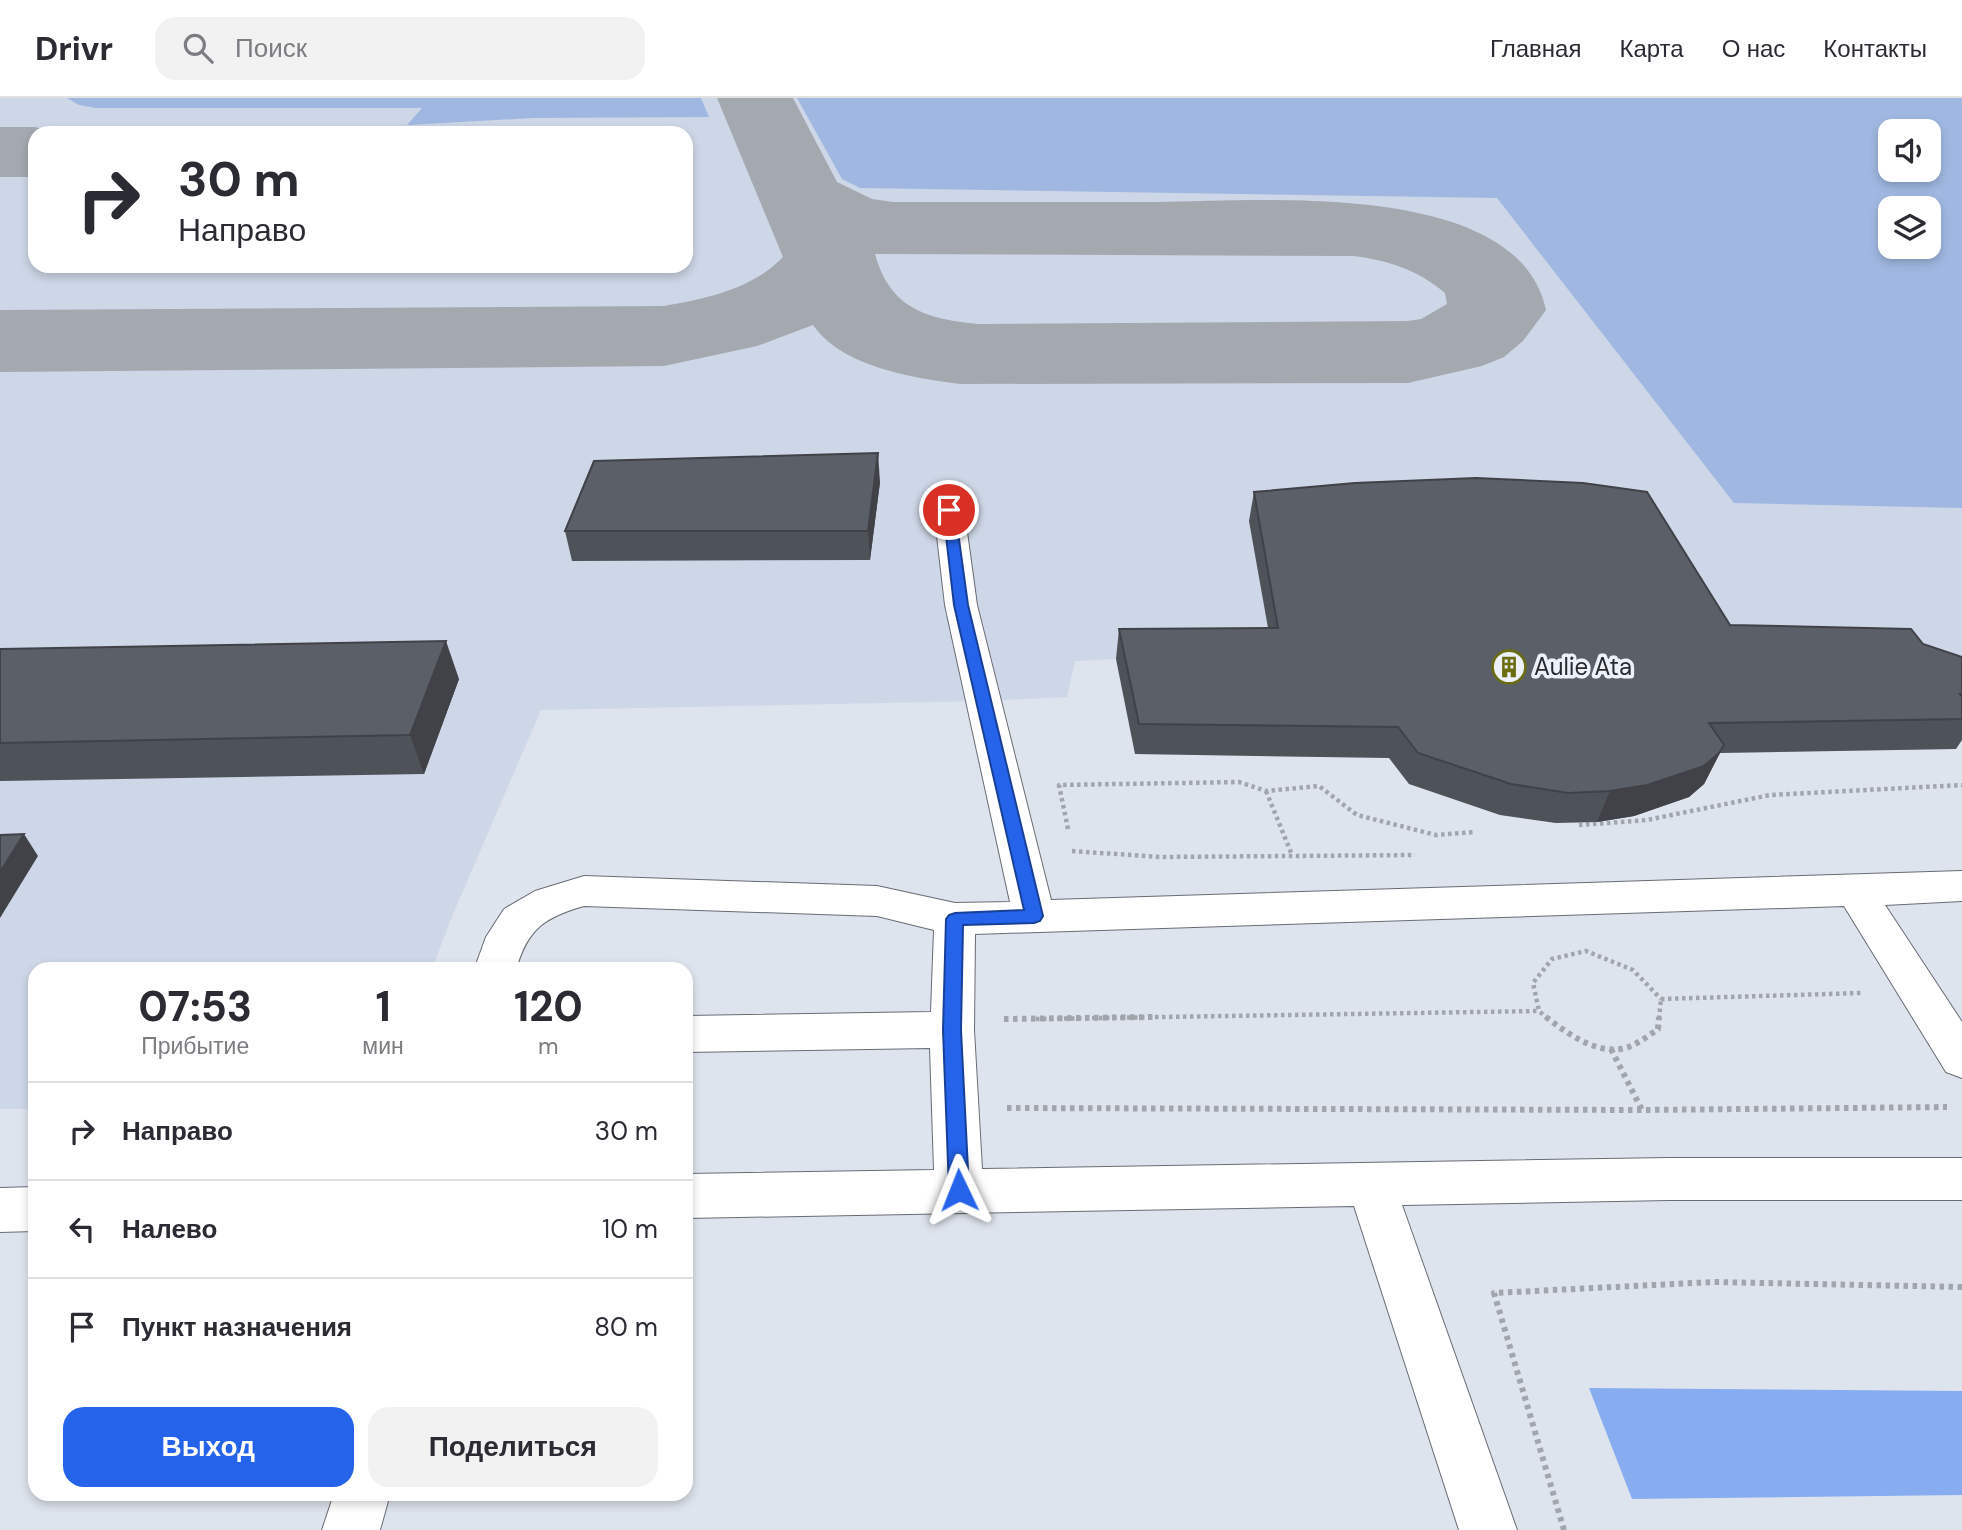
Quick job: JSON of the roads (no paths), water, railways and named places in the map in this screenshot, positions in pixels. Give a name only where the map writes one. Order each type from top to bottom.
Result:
[{"type":"street","points":[[949,510],[961,605],[1034,916]]},
{"type":"street","points":[[497,962],[519,920],[556,899],[584,891],[877,901],[955,919],[1962,886]]},
{"type":"street","points":[[1855,891],[1962,1059]]},
{"type":"street","points":[[955,919],[953,1025],[959,1190]]},
{"type":"street","points":[[693,1034],[953,1025]]},
{"type":"street","points":[[693,1196],[1669,1179],[1962,1179]]},
{"type":"street","points":[[1371,1185],[1488,1530]]},
{"type":"street","points":[[0,1210],[28,1209]]},
{"type":"street","points":[[351,1530],[360,1501]]},
{"type":"place","name":"Aulie Ata","points":[[1509,667]]}]
